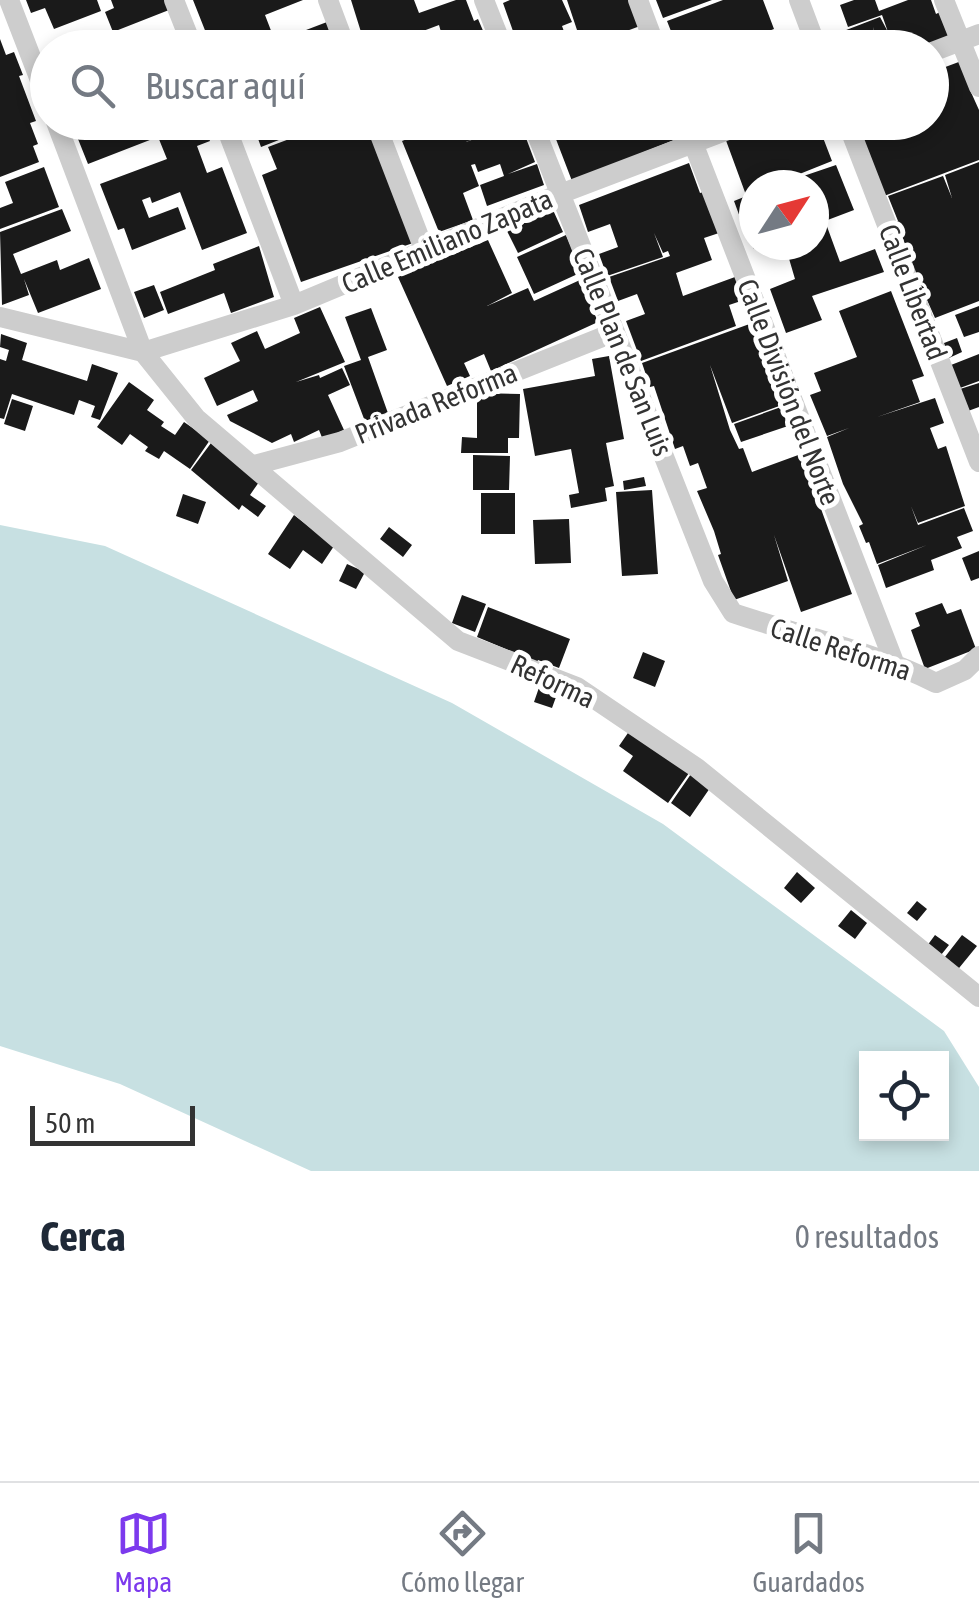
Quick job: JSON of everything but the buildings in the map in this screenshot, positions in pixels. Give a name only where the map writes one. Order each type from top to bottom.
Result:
[{"type":"street","points":[[9,0],[30,55]]},
{"type":"street","points":[[174,0],[186,30]]},
{"type":"street","points":[[328,0],[339,30]]},
{"type":"street","points":[[484,0],[496,30]]},
{"type":"street","points":[[638,0],[649,30]]},
{"type":"street","points":[[799,0],[811,30]]},
{"type":"street","points":[[944,0],[970,37],[979,87]]},
{"type":"street","name":"Reforma","points":[[63,140],[143,352],[196,418],[458,641],[577,687],[682,758],[979,997]]},
{"type":"street","points":[[231,140],[294,305]]},
{"type":"street","points":[[382,140],[425,252]]},
{"type":"street","name":"Calle Plan de San Luis","points":[[539,140],[713,580]]},
{"type":"street","name":"Calle División del Norte","points":[[692,140],[894,662]]},
{"type":"street","name":"Calle Emiliano Zapata","points":[[143,352],[294,305],[560,194],[704,140]]},
{"type":"street","name":"Calle Libertad","points":[[854,140],[979,462]]},
{"type":"street","points":[[0,317],[143,352]]},
{"type":"street","name":"Privada Reforma","points":[[254,465],[340,442],[615,332]]},
{"type":"street","name":"Calle Reforma","points":[[713,580],[733,613],[894,662],[936,683],[965,670],[979,656]]},
{"type":"water","points":[[0,525],[105,546],[452,703],[663,824],[944,1031],[979,1087],[979,1171],[311,1171],[120,1084],[0,1046]]}]
